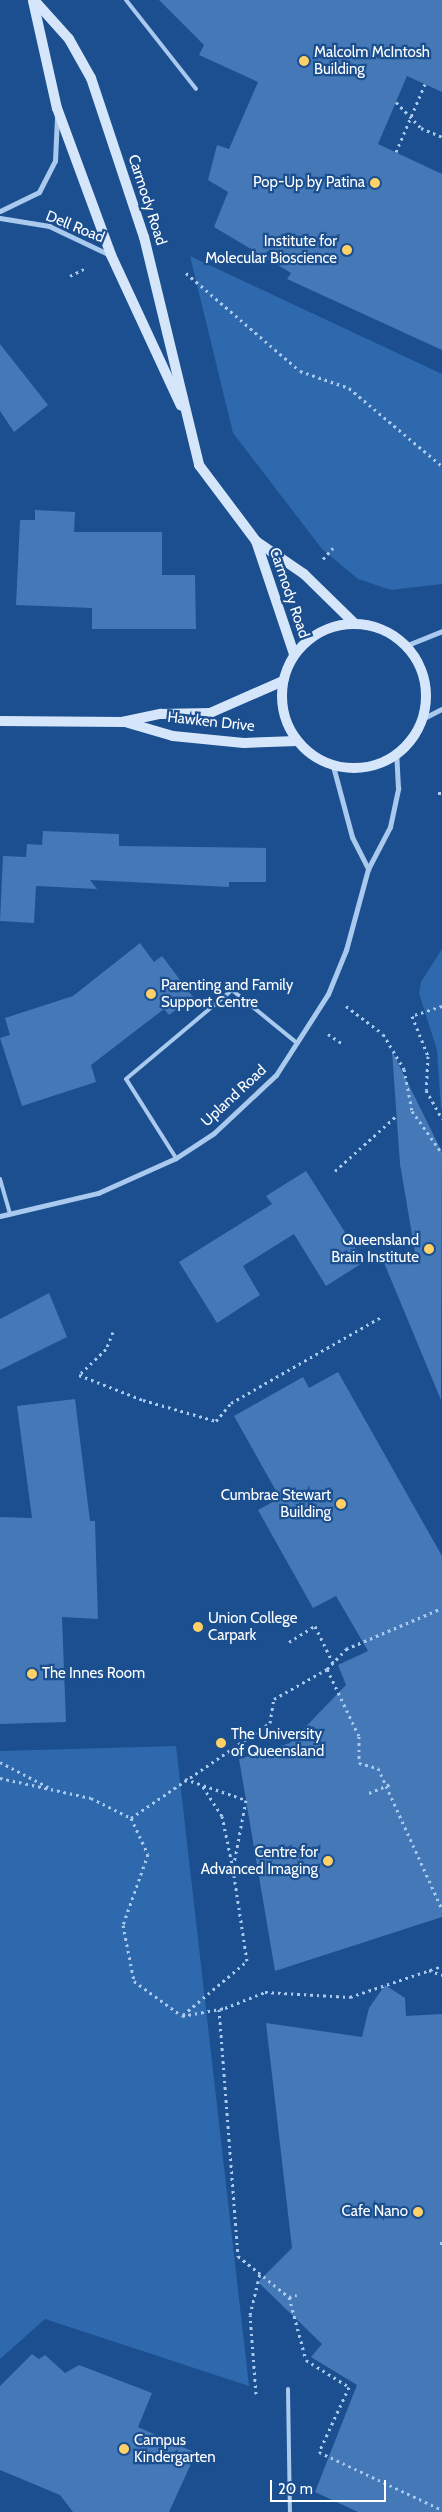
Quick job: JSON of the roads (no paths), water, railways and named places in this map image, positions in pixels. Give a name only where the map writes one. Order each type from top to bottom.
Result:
[{"type":"main road","name":"Carmody Road","points":[[34,0],[57,108],[110,255],[190,428]]},
{"type":"main road","name":"Carmody Road","points":[[34,0],[69,39],[91,78],[144,237],[199,465],[256,541],[294,654]]},
{"type":"main road","name":"Carmody Road","points":[[256,541],[304,574],[354,624]]},
{"type":"main road","points":[[354,624],[390,634],[405,646],[424,680],[422,720],[396,755],[376,765],[333,766],[297,742],[286,723],[283,681],[294,654],[311,638],[331,627],[354,624]]},
{"type":"main road","name":"Hawken Drive","points":[[0,721],[122,722],[161,714],[210,713],[283,681]]},
{"type":"main road","name":"Hawken Drive","points":[[122,722],[174,736],[244,743],[297,742]]},
{"type":"street","name":"Dell Road","points":[[0,211],[39,192],[55,161],[57,108]]},
{"type":"street","name":"Dell Road","points":[[0,218],[49,226],[110,255]]},
{"type":"street","points":[[405,646],[442,631]]},
{"type":"street","points":[[422,720],[442,709]]},
{"type":"street","name":"Upland Road","points":[[0,1216],[98,1193],[176,1158],[214,1133],[268,1083],[297,1043],[328,994],[346,950],[368,870],[390,827],[398,788],[396,755]]},
{"type":"street","points":[[333,766],[352,837],[368,870]]},
{"type":"lane","points":[[126,0],[196,89]]},
{"type":"lane","points":[[176,1158],[126,1079],[232,990],[297,1043]]},
{"type":"lane","points":[[0,1179],[10,1214]]},
{"type":"lane","points":[[288,2389],[290,2512]]},
{"type":"place","name":"Malcolm McIntosh Building","points":[[304,61]]},
{"type":"place","name":"Pop-Up by Patina","points":[[375,183]]},
{"type":"place","name":"Institute for Molecular Bioscience","points":[[347,250]]},
{"type":"place","name":"Parenting and Family Support Centre","points":[[151,994]]},
{"type":"place","name":"Queensland Brain Institute","points":[[429,1249]]},
{"type":"place","name":"Cumbrae Stewart Building","points":[[341,1504]]},
{"type":"place","name":"Union College Carpark","points":[[198,1627]]},
{"type":"place","name":"The Innes Room","points":[[32,1674]]},
{"type":"place","name":"The University of Queensland","points":[[221,1743]]},
{"type":"place","name":"Centre for Advanced Imaging","points":[[328,1861]]},
{"type":"place","name":"Cafe Nano","points":[[418,2212]]},
{"type":"place","name":"Campus Kindergarten","points":[[124,2449]]}]
